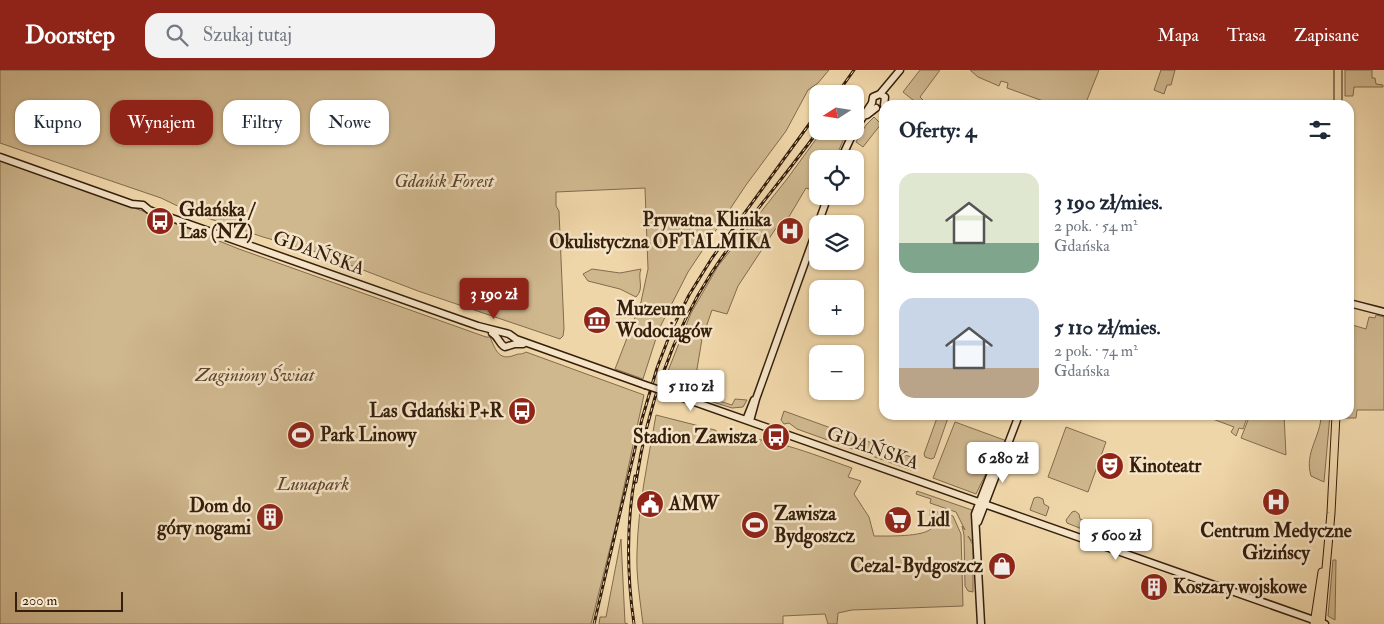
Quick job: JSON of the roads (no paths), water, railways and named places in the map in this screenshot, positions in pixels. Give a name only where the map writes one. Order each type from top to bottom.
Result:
[{"type":"main road","points":[[883,100],[888,85],[900,70]]},
{"type":"main road","points":[[1338,70],[1338,100]]},
{"type":"main road","points":[[864,117],[879,105]]},
{"type":"main road","name":"GDAŃSKA","points":[[0,158],[132,204],[143,205],[149,210],[505,334]]},
{"type":"main road","points":[[748,420],[809,250]]},
{"type":"main road","points":[[1354,304],[1384,312]]},
{"type":"main road","name":"GDAŃSKA","points":[[478,326],[496,335],[500,340]]},
{"type":"main road","points":[[505,334],[510,334],[513,337],[537,346],[519,343],[506,348],[501,344],[500,340],[505,334]]},
{"type":"main road","points":[[513,337],[513,344]]},
{"type":"main road","name":"GDAŃSKA","points":[[537,346],[982,502],[1319,623]]},
{"type":"main road","points":[[981,624],[977,528],[982,502],[1018,420]]},
{"type":"main road","points":[[1319,623],[1329,532],[1336,420]]},
{"type":"main road","points":[[1319,623],[1316,610],[1329,532]]},
{"type":"main road","points":[[1301,615],[1310,614],[1316,610]]},
{"type":"railway","points":[[843,85],[854,70]]},
{"type":"railway","points":[[594,624],[642,419],[657,368],[672,329],[689,295],[712,258],[809,124]]},
{"type":"railway","points":[[636,482],[654,400],[673,346],[685,321],[724,254],[811,140]]},
{"type":"railway","points":[[634,624],[630,587],[629,532],[635,476]]},
{"type":"place","name":"Gdańska / Las (NŻ)","points":[[160,221]]},
{"type":"place","name":"Prywatna Klinika Okulistyczna OFTALMIKA","points":[[790,231]]},
{"type":"place","name":"Muzeum Wodociągów","points":[[597,320]]},
{"type":"place","name":"Las Gdański P+R","points":[[522,411]]},
{"type":"place","name":"Park Linowy","points":[[301,435]]},
{"type":"place","name":"Stadion Zawisza","points":[[776,437]]},
{"type":"place","name":"Kinoteatr","points":[[1110,466]]},
{"type":"place","name":"Centrum Medyczne Gizińscy","points":[[1276,502]]},
{"type":"place","name":"AMW","points":[[650,504]]},
{"type":"place","name":"Dom do góry nogami","points":[[270,517]]},
{"type":"place","name":"Lidl","points":[[898,520]]},
{"type":"place","name":"Zawisza Bydgoszcz","points":[[755,525]]},
{"type":"place","name":"Cezal-Bydgoszcz","points":[[1002,566]]},
{"type":"place","name":"Koszary wojskowe","points":[[1154,587]]},
{"type":"park label","name":"Gdańsk Forest","points":[[444,181]]},
{"type":"park label","name":"Zaginiony Świat","points":[[255,375]]},
{"type":"park label","name":"Lunapark","points":[[313,484]]}]
